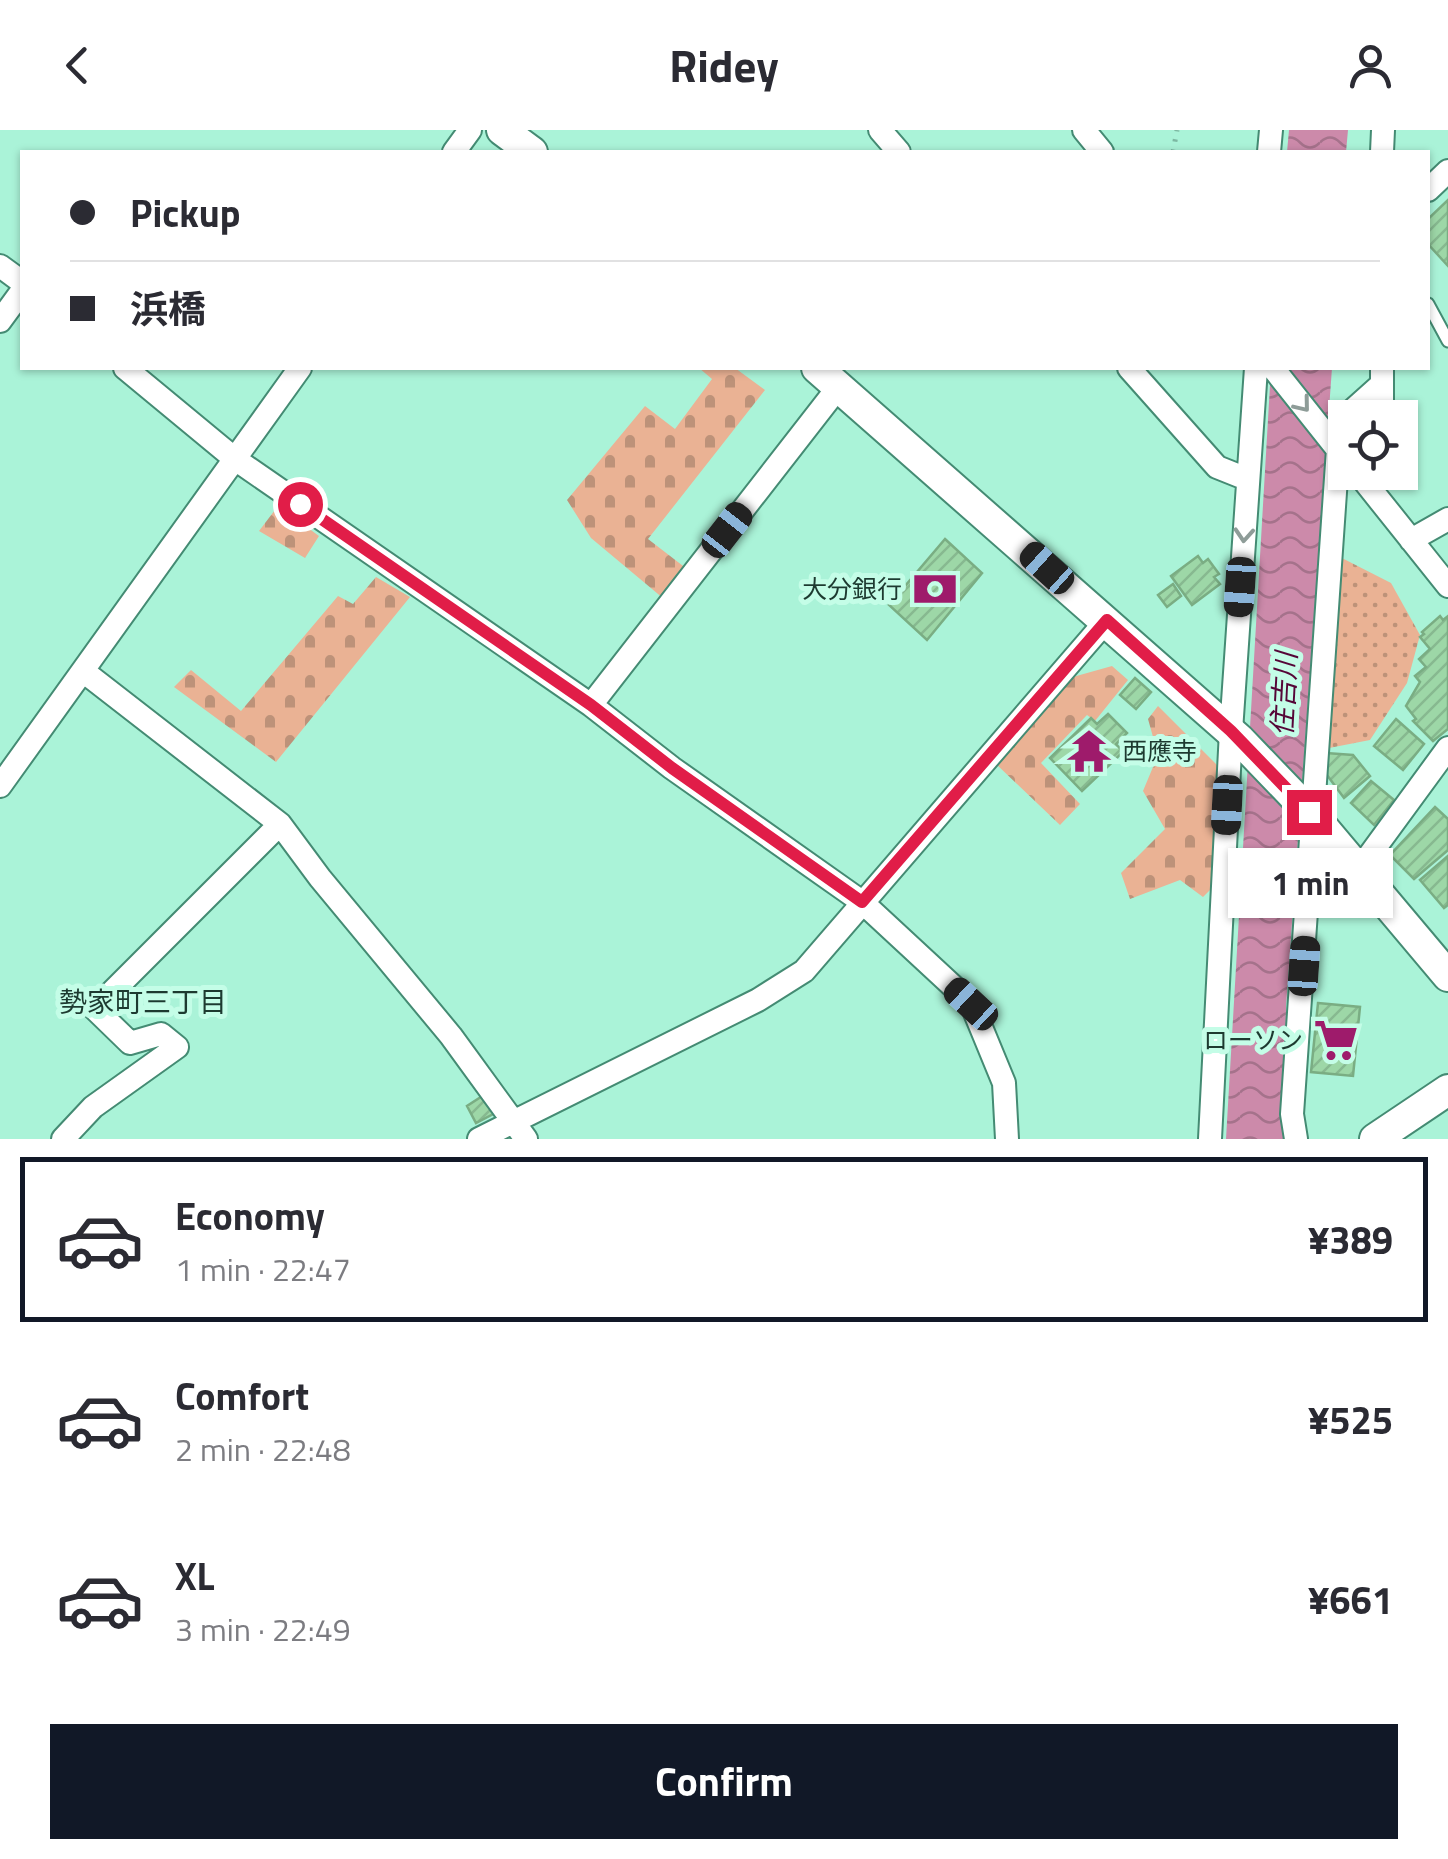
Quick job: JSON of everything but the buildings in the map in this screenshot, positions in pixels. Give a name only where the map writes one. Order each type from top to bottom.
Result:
[{"type":"street","points":[[502,130],[529,150]]},
{"type":"street","points":[[880,130],[897,150]]},
{"type":"street","points":[[1084,130],[1100,150]]},
{"type":"street","points":[[1430,188],[1448,170]]},
{"type":"street","points":[[0,322],[20,293]]},
{"type":"street","points":[[127,370],[234,459],[591,705],[672,768],[862,902],[971,1004],[1004,1083],[1007,1139]]},
{"type":"street","points":[[0,786],[299,370]]},
{"type":"street","points":[[1131,370],[1217,467],[1248,480]]},
{"type":"street","points":[[1210,1139],[1256,370]]},
{"type":"street","points":[[1275,370],[1328,437]]},
{"type":"street","points":[[591,705],[828,376],[1235,735],[1312,815],[1448,976]]},
{"type":"street","points":[[1360,400],[1382,376]]},
{"type":"street","points":[[1296,1139],[1292,1114],[1335,490]]},
{"type":"street","points":[[1370,490],[1448,586]]},
{"type":"street","points":[[1380,490],[1380,502]]},
{"type":"street","points":[[1411,540],[1448,519]]},
{"type":"street","points":[[479,1139],[521,1129],[804,971],[1107,620]]},
{"type":"street","points":[[83,671],[280,824],[452,1036],[521,1129]]},
{"type":"street","points":[[1358,872],[1448,748]]},
{"type":"street","points":[[64,1139],[93,1108],[177,1047],[161,1034],[130,1043],[95,1010],[280,824]]},
{"type":"street","points":[[1375,1139],[1448,1090]]},
{"type":"lane","points":[[1430,308],[1448,341]]},
{"type":"green space","points":[[701,370],[738,370],[765,390],[648,539],[687,569],[664,599],[591,538],[567,500],[645,406],[675,429],[712,379]]},
{"type":"green space","points":[[278,506],[319,536],[305,558],[259,531]]},
{"type":"green space","points":[[1334,554],[1391,583],[1420,635],[1407,683],[1370,740],[1324,749]]},
{"type":"green space","points":[[376,577],[410,597],[276,762],[174,687],[191,670],[241,711],[338,596],[353,604]]},
{"type":"green space","points":[[1112,666],[1128,680],[1095,721],[1087,715],[1041,763],[1080,804],[1060,825],[995,763],[1055,682]]},
{"type":"green space","points":[[1158,706],[1223,771],[1216,884],[1203,897],[1180,880],[1130,899],[1121,873],[1165,829],[1143,791],[1158,755],[1148,719]]},
{"type":"water","points":[[1289,130],[1348,130],[1346,150],[1287,150]]},
{"type":"water","name":"住吉川","points":[[1271,370],[1332,370],[1286,1006],[1285,1139],[1226,1139]]},
{"type":"place","name":"大分銀行","points":[[935,589]]},
{"type":"place","name":"西應寺","points":[[1089,751]]},
{"type":"place","name":"ローソン","points":[[1336,1040]]},
{"type":"district","name":"勢家町三丁目","points":[[143,1002]]},
{"type":"route","points":[[300,504],[591,705],[672,768],[862,902],[1107,620],[1231,731],[1309,812]]}]
